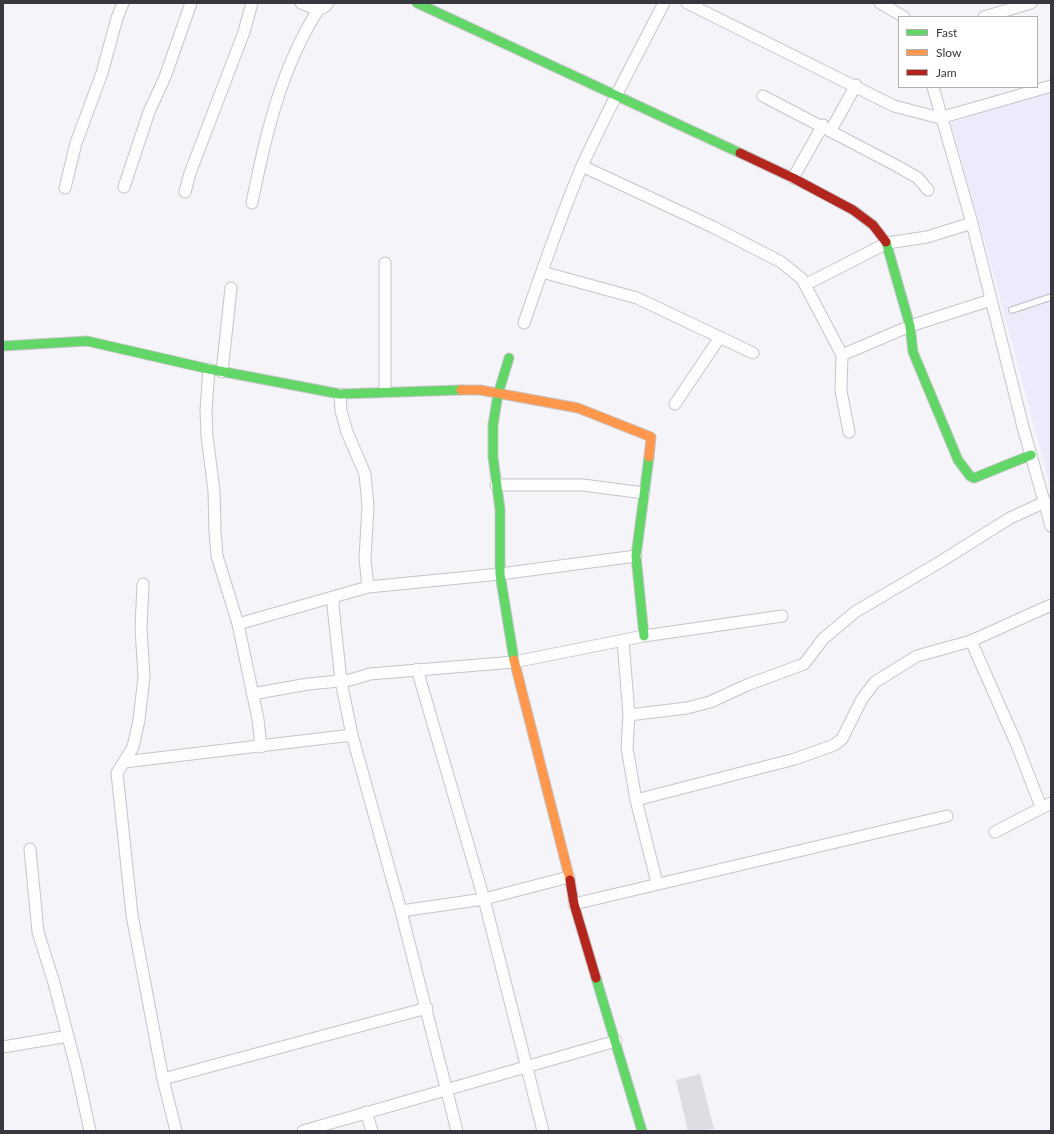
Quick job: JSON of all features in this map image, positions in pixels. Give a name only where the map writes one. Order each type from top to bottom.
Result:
[{"type":"street","points":[[65,188],[76,143],[102,73],[117,18],[123,3]]},
{"type":"street","points":[[124,187],[149,112],[165,77],[191,3]]},
{"type":"street","points":[[185,192],[190,173],[244,32],[252,3]]},
{"type":"street","points":[[301,3],[318,10]]},
{"type":"street","points":[[252,203],[265,138],[302,36],[318,10],[324,8],[328,3]]},
{"type":"street","points":[[417,3],[793,178],[853,210],[873,225],[887,243],[910,326],[913,352],[930,396],[958,460],[970,476],[974,478],[1031,455]]},
{"type":"street","points":[[524,323],[582,166],[664,3]]},
{"type":"street","points":[[687,3],[856,85],[894,106],[940,118],[1035,88]]},
{"type":"street","points":[[880,3],[902,16]]},
{"type":"street","points":[[988,16],[1012,10],[1031,3]]},
{"type":"street","points":[[793,178],[856,85]]},
{"type":"street","points":[[1038,87],[1051,86]]},
{"type":"street","points":[[933,88],[940,118],[972,223],[1031,455],[1051,526]]},
{"type":"street","points":[[763,96],[827,128],[911,174],[918,178],[928,190]]},
{"type":"street","points":[[582,166],[781,262],[802,279],[842,355],[841,391],[849,432]]},
{"type":"street","points":[[805,284],[887,243],[927,237],[972,223]]},
{"type":"street","points":[[384,392],[385,263]]},
{"type":"street","points":[[542,272],[637,298],[753,353]]},
{"type":"street","points":[[222,372],[231,288]]},
{"type":"street","points":[[842,355],[910,326],[991,300]]},
{"type":"street","points":[[675,404],[720,337]]},
{"type":"street","points":[[3,346],[87,341],[222,372],[340,394],[480,390],[578,408],[651,437],[636,556],[644,636]]},
{"type":"street","points":[[509,358],[498,394],[493,425],[493,457],[500,510],[500,574],[514,662],[569,877],[574,904],[642,1131]]},
{"type":"street","points":[[210,369],[206,410],[207,436],[214,491],[217,556],[238,624],[258,719],[261,747]]},
{"type":"street","points":[[340,394],[341,411],[347,432],[365,474],[368,506],[365,559],[368,587]]},
{"type":"street","points":[[496,485],[583,485],[644,493]]},
{"type":"street","points":[[629,715],[686,708],[710,702],[747,685],[804,664],[823,639],[856,612],[1010,518],[1045,502]]},
{"type":"street","points":[[238,624],[368,587],[500,574],[636,556]]},
{"type":"street","points":[[143,584],[141,628],[144,677],[139,720],[134,740],[117,773],[132,915],[163,1079],[176,1131]]},
{"type":"street","points":[[334,597],[333,606],[341,681],[352,734],[402,911],[457,1131]]},
{"type":"street","points":[[636,800],[795,759],[834,745],[842,739],[862,699],[875,682],[917,656],[971,640],[1051,605]]},
{"type":"street","points":[[252,694],[308,684],[341,681],[370,674],[514,662],[644,636],[782,616]]},
{"type":"street","points":[[971,640],[1017,745],[1046,805],[995,832]]},
{"type":"street","points":[[623,641],[629,715],[627,748],[636,800],[657,883]]},
{"type":"street","points":[[417,669],[484,899],[543,1131]]},
{"type":"street","points":[[124,762],[261,747],[352,734]]},
{"type":"street","points":[[574,904],[657,883],[947,816]]},
{"type":"street","points":[[30,849],[38,932],[54,983],[68,1036],[90,1131]]},
{"type":"street","points":[[402,911],[484,899],[569,877]]},
{"type":"street","points":[[163,1079],[427,1008]]},
{"type":"street","points":[[3,1047],[68,1036]]},
{"type":"street","points":[[303,1131],[366,1112],[448,1091],[616,1041]]},
{"type":"street","points":[[366,1112],[372,1131]]},
{"type":"lane","points":[[1012,310],[1051,297]]},
{"type":"shaded area","points":[[1051,92],[1051,489],[993,271],[951,122]]},
{"type":"building","points":[[700,1074],[714,1129],[688,1131],[676,1080]]},
{"type":"traffic: fast","points":[[417,3],[740,153]]},
{"type":"traffic: fast","points":[[886,242],[910,326],[913,352],[958,460],[970,476],[974,478],[1031,455]]},
{"type":"traffic: fast","points":[[3,346],[87,341],[209,369],[340,394],[461,390]]},
{"type":"traffic: fast","points":[[509,358],[498,394],[493,425],[493,457],[500,509],[500,574],[514,660]]},
{"type":"traffic: fast","points":[[644,636],[636,556],[649,457]]},
{"type":"traffic: fast","points":[[596,978],[642,1131]]},
{"type":"traffic: slow","points":[[461,390],[480,390],[578,408],[651,437],[649,457]]},
{"type":"traffic: slow","points":[[514,660],[570,880]]},
{"type":"traffic: jam","points":[[740,153],[793,178],[853,210],[873,225],[886,242]]},
{"type":"traffic: jam","points":[[570,880],[574,904],[596,978]]}]
